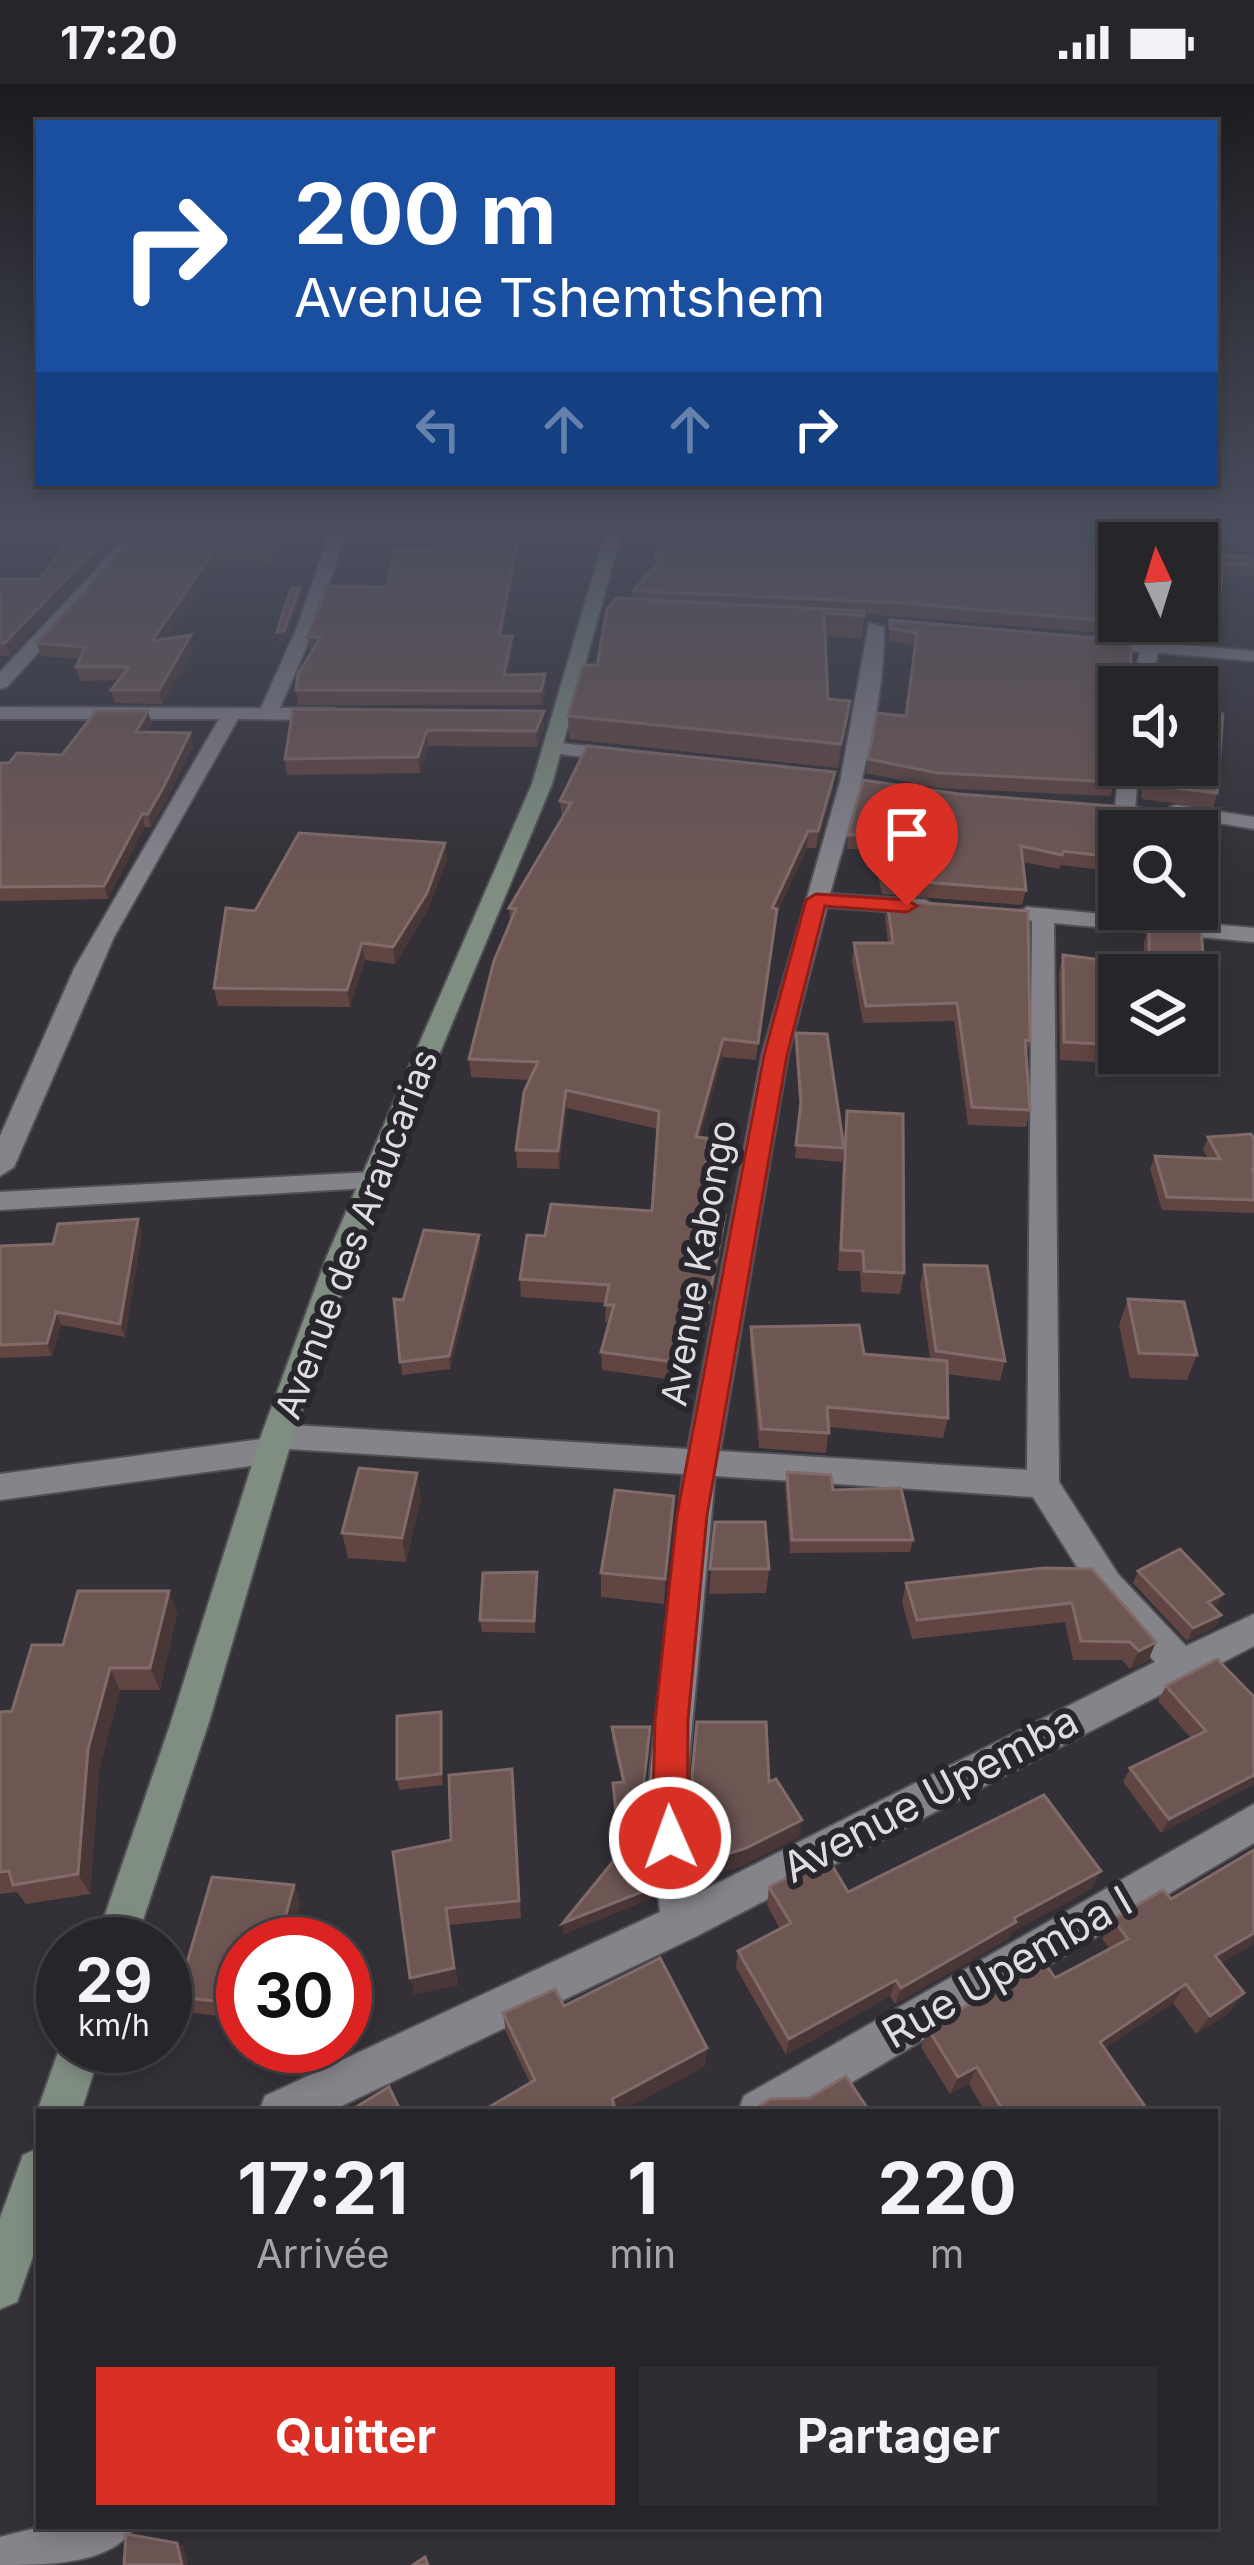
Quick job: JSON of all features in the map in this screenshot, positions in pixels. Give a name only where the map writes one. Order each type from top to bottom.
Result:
[{"type":"street","points":[[0,683],[33,647]]},
{"type":"street","points":[[268,713],[297,647]]},
{"type":"street","name":"Avenue des Araucarias","points":[[124,1917],[190,1722],[275,1443],[372,1180],[518,846],[551,748],[549,716],[582,647]]},
{"type":"street","name":"Avenue Kabongo","points":[[682,1923],[667,1792],[700,1465],[775,1055],[849,782],[876,647]]},
{"type":"street","points":[[1138,647],[1254,656]]},
{"type":"street","points":[[1146,666],[1150,648]]},
{"type":"street","points":[[0,713],[350,715]]},
{"type":"street","points":[[0,1167],[66,1013],[120,903],[186,800],[232,713]]},
{"type":"street","points":[[551,748],[639,758]]},
{"type":"street","points":[[1135,786],[1142,809]]},
{"type":"street","points":[[1099,808],[1254,823]]},
{"type":"street","points":[[816,900],[952,909]]},
{"type":"street","points":[[998,912],[1254,935]]},
{"type":"street","points":[[1043,915],[1043,1484],[1106,1584],[1179,1664]]},
{"type":"street","points":[[0,1201],[372,1180]]},
{"type":"street","points":[[0,1487],[275,1443],[1043,1484]]},
{"type":"street","name":"Avenue Upemba","points":[[287,2109],[682,1923],[1254,1629]]},
{"type":"street","name":"Rue Upemba I","points":[[765,2109],[1254,1822]]},
{"type":"street","points":[[60,2109],[72,2073]]},
{"type":"street","points":[[0,2285],[36,2187]]},
{"type":"street","points":[[0,2564],[79,2542],[103,2529]]},
{"type":"building","points":[[85,647],[184,647],[159,690],[111,690],[129,667],[76,667]]},
{"type":"building","points":[[315,647],[510,647],[504,675],[545,674],[541,691],[296,690],[298,674]]},
{"type":"building","points":[[600,647],[826,647],[828,699],[850,701],[841,744],[568,716],[583,665],[597,665]]},
{"type":"building","points":[[915,647],[1131,647],[1131,666],[1098,666],[1098,781],[938,773],[868,759],[877,713],[906,716]]},
{"type":"building","points":[[293,709],[544,711],[536,731],[427,730],[418,757],[285,759]]},
{"type":"building","points":[[96,711],[148,711],[136,732],[190,733],[104,886],[0,887],[0,763],[9,763],[17,753],[62,755]]},
{"type":"building","points":[[1218,713],[1223,714],[1218,780]]},
{"type":"building","points":[[587,746],[835,772],[818,831],[808,831],[772,908],[777,909],[758,1043],[723,1039],[696,1137],[707,1138],[705,1215],[725,1216],[706,1314],[689,1312],[674,1362],[601,1352],[614,1305],[605,1305],[609,1285],[520,1279],[527,1235],[545,1236],[551,1204],[652,1211],[659,1111],[566,1090],[558,1151],[516,1150],[524,1092],[538,1062],[469,1059],[494,961],[516,909],[509,908],[571,803],[560,801]]},
{"type":"building","points":[[863,780],[959,794],[1164,810],[1098,810],[1098,855],[1064,851],[1062,855],[1021,846],[1026,890],[884,879],[873,835],[848,835]]},
{"type":"building","points":[[1161,786],[1218,786],[1217,793]]},
{"type":"building","points":[[299,833],[445,843],[427,893],[393,947],[362,943],[347,990],[214,988],[226,908],[255,911]]},
{"type":"building","points":[[887,900],[1028,911],[1030,1041],[1025,1040],[1030,1110],[972,1107],[957,1003],[866,1006],[854,943],[893,943]]},
{"type":"building","points":[[1149,930],[1201,930],[1203,954],[1149,954]]},
{"type":"building","points":[[1063,955],[1098,959],[1098,1044],[1064,1042]]},
{"type":"building","points":[[796,1033],[827,1034],[844,1148],[796,1145],[801,1102]]},
{"type":"building","points":[[847,1111],[903,1114],[904,1273],[864,1271],[863,1251],[841,1250]]},
{"type":"building","points":[[1251,1134],[1254,1200],[1167,1197],[1155,1156],[1220,1159],[1208,1137]]},
{"type":"building","points":[[138,1219],[120,1324],[56,1312],[47,1343],[0,1345],[0,1246],[53,1244],[58,1224]]},
{"type":"building","points":[[424,1230],[479,1235],[449,1356],[400,1362],[394,1299],[403,1300]]},
{"type":"building","points":[[924,1265],[987,1266],[1005,1361],[936,1351]]},
{"type":"building","points":[[1128,1299],[1184,1302],[1197,1355],[1139,1353]]},
{"type":"building","points":[[859,1325],[864,1354],[947,1361],[948,1418],[827,1407],[829,1433],[761,1429],[751,1327]]},
{"type":"building","points":[[359,1468],[417,1473],[402,1538],[342,1533]]},
{"type":"building","points":[[787,1472],[831,1475],[833,1490],[901,1488],[913,1540],[792,1540]]},
{"type":"building","points":[[615,1490],[674,1496],[665,1579],[601,1573]]},
{"type":"building","points":[[715,1522],[765,1522],[769,1569],[710,1569]]},
{"type":"building","points":[[1180,1549],[1223,1594],[1208,1602],[1221,1615],[1193,1628],[1138,1571]]},
{"type":"building","points":[[1044,1568],[1092,1569],[1156,1642],[1139,1651],[1130,1642],[1081,1641],[1072,1603],[917,1620],[906,1583]]},
{"type":"building","points":[[537,1572],[534,1621],[480,1620],[483,1573]]},
{"type":"building","points":[[78,1591],[169,1591],[150,1668],[110,1668],[88,1749],[78,1874],[13,1885],[9,1871],[0,1872],[0,1712],[12,1711],[32,1645],[63,1645]]},
{"type":"building","points":[[1217,1659],[1254,1697],[1254,1775],[1169,1819],[1130,1768],[1206,1731],[1166,1686]]},
{"type":"building","points":[[441,1712],[441,1774],[397,1779],[397,1716]]},
{"type":"building","points":[[697,1722],[766,1722],[769,1782],[776,1779],[802,1820],[746,1848],[702,1862],[692,1775]]},
{"type":"building","points":[[612,1727],[650,1727],[644,1781],[654,1887],[563,1923],[620,1853],[613,1783],[624,1782]]},
{"type":"building","points":[[512,1769],[519,1901],[446,1908],[454,1968],[410,1978],[393,1852],[451,1840],[449,1775]]},
{"type":"building","points":[[1044,1795],[1101,1871],[901,1988],[896,1980],[789,2039],[738,1951],[791,1923],[769,1887],[827,1857],[848,1892]]},
{"type":"building","points":[[1254,1850],[1254,1933],[1215,1956],[1244,1993],[1210,2016],[1186,1984],[1100,2042],[1144,2105],[1138,2109],[1002,2109],[977,2067],[958,2077],[928,2029],[1043,1960],[1055,1978],[1128,1939],[1113,1919],[1163,1890],[1171,1899]]},
{"type":"building","points":[[212,1877],[294,1885],[285,1917],[216,1917],[216,2001],[192,1999],[192,1946]]},
{"type":"building","points":[[660,1958],[707,2048],[612,2099],[614,2105],[607,2109],[486,2109],[535,2080],[503,2013],[555,1989],[564,2006]]},
{"type":"building","points":[[846,2076],[868,2109],[755,2109],[770,2099],[809,2098]]},
{"type":"building","points":[[389,2087],[400,2109],[353,2109]]},
{"type":"building","points":[[126,2534],[177,2543],[182,2565],[124,2565]]},
{"type":"route","points":[[670,1838],[671,1720],[692,1515],[775,1055],[816,900],[907,906]]}]
